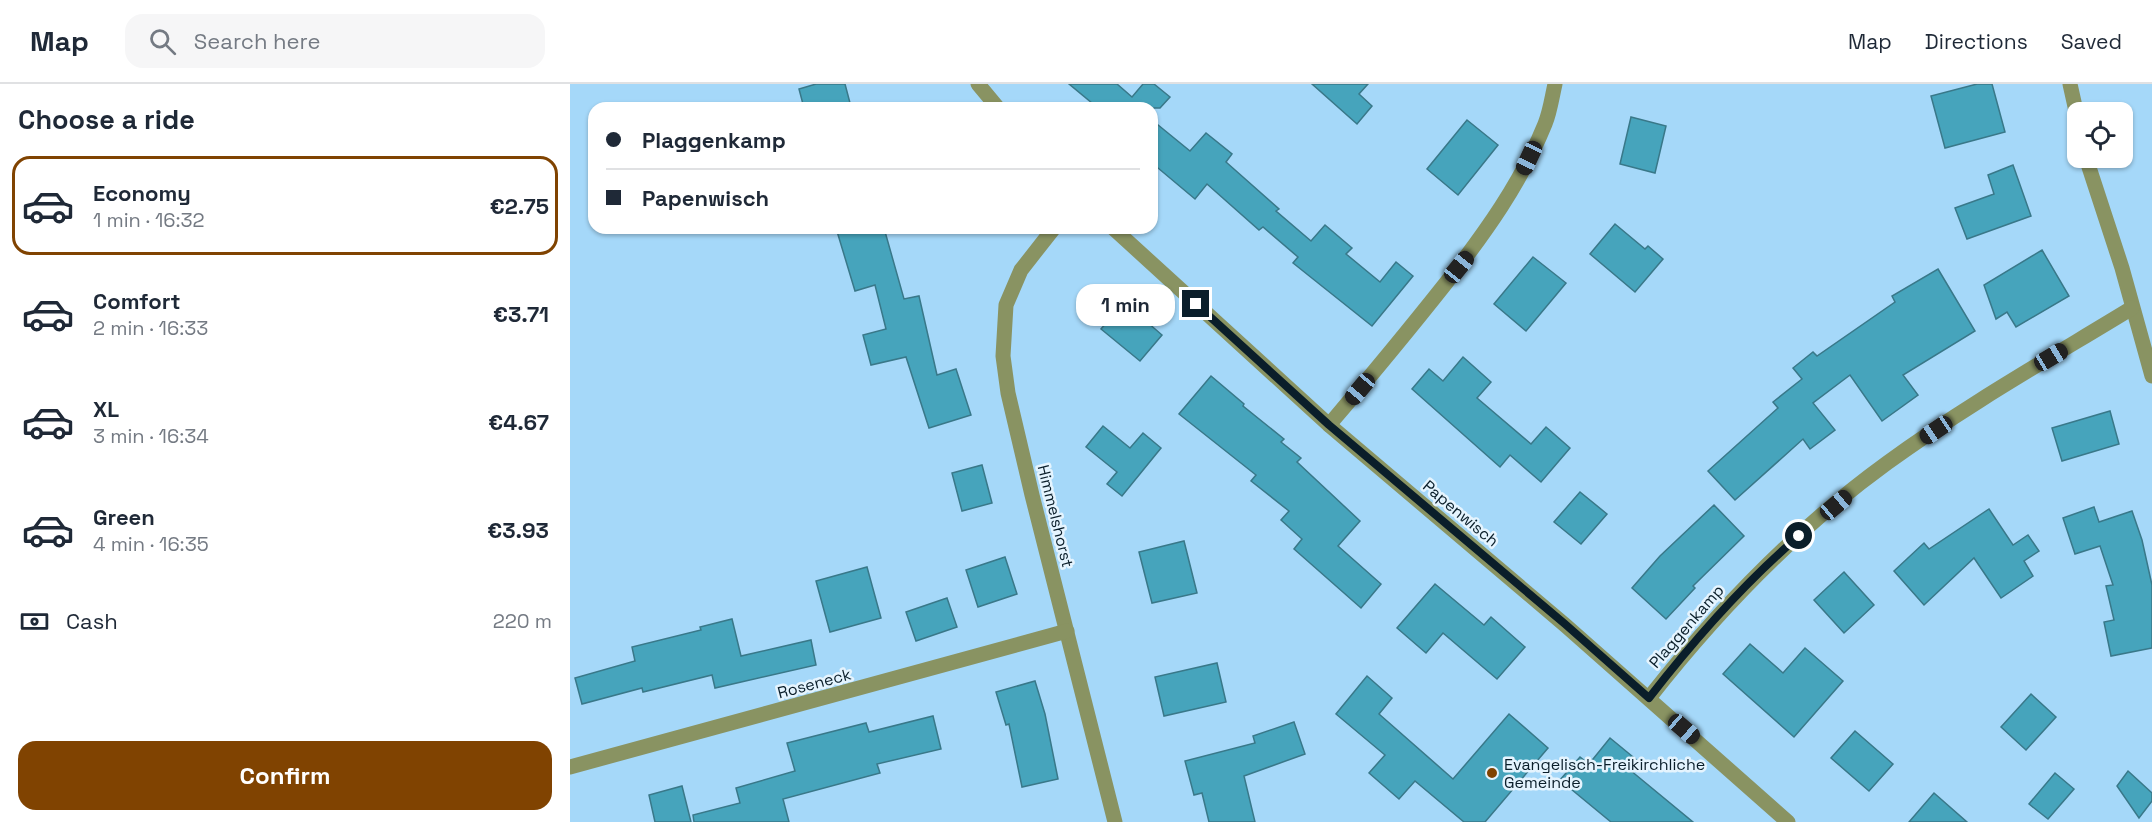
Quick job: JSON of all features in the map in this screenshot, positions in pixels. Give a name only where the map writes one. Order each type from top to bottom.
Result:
[{"type":"street","points":[[978,84],[993,102]]},
{"type":"street","points":[[1329,425],[1406,334],[1502,208],[1521,176],[1546,122],[1555,84]]},
{"type":"street","points":[[2070,84],[2074,102]]},
{"type":"street","points":[[2089,168],[2122,268],[2152,376]]},
{"type":"street","name":"Himmelshorst","points":[[1049,234],[1021,270],[1006,305],[1003,356],[1008,393],[1115,822]]},
{"type":"street","name":"Papenwisch","points":[[1120,234],[1329,425],[1565,624],[1788,822]]},
{"type":"street","name":"Plaggenkamp","points":[[1649,698],[1722,609],[1781,551],[1878,470],[1969,407],[2132,308]]},
{"type":"street","name":"Roseneck","points":[[570,767],[1067,631]]},
{"type":"building","points":[[816,84],[845,84],[850,102],[802,102],[799,89]]},
{"type":"building","points":[[1069,84],[1117,84],[1132,97],[1143,84],[1154,84],[1170,97],[1160,108],[1158,108],[1158,102],[1091,102]]},
{"type":"building","points":[[1312,84],[1368,84],[1359,94],[1372,106],[1357,124]]},
{"type":"building","points":[[1977,84],[1992,84],[2005,132],[1945,148],[1931,96]]},
{"type":"building","points":[[1631,117],[1666,126],[1655,173],[1620,164]]},
{"type":"building","points":[[1467,120],[1498,145],[1458,195],[1427,169]]},
{"type":"building","points":[[1158,125],[1190,151],[1206,133],[1232,154],[1226,162],[1279,209],[1276,211],[1311,241],[1325,225],[1352,248],[1346,254],[1380,282],[1396,262],[1413,276],[1372,326],[1293,263],[1298,257],[1263,227],[1259,230],[1207,184],[1195,199],[1158,168]]},
{"type":"building","points":[[2013,165],[2031,216],[1967,239],[1955,208],[1994,194],[1988,175]]},
{"type":"building","points":[[1615,224],[1645,249],[1648,246],[1663,259],[1635,292],[1590,254]]},
{"type":"building","points":[[838,234],[886,234],[904,299],[919,296],[937,375],[956,369],[971,415],[929,428],[906,357],[871,365],[863,335],[886,329],[875,285],[855,291]]},
{"type":"building","points":[[2042,250],[2069,296],[2016,327],[2007,312],[1996,319],[1984,285]]},
{"type":"building","points":[[1533,257],[1566,283],[1526,331],[1494,304]]},
{"type":"building","points":[[1938,269],[1975,331],[1903,375],[1918,395],[1882,421],[1850,375],[1813,403],[1835,430],[1810,449],[1803,439],[1735,500],[1708,471],[1778,408],[1773,402],[1802,379],[1793,368],[1813,352],[1817,356],[1895,302],[1892,296]]},
{"type":"building","points":[[1124,302],[1162,335],[1140,361],[1101,329]]},
{"type":"building","points":[[1463,357],[1491,382],[1477,398],[1531,444],[1546,427],[1570,448],[1541,482],[1510,455],[1500,467],[1412,389],[1429,369],[1443,381]]},
{"type":"building","points":[[1211,376],[1244,404],[1243,406],[1284,439],[1281,442],[1301,458],[1297,462],[1360,521],[1338,546],[1381,584],[1361,608],[1294,549],[1302,539],[1281,520],[1289,511],[1251,481],[1256,475],[1179,414]]},
{"type":"building","points":[[2110,411],[2119,444],[2062,461],[2052,428]]},
{"type":"building","points":[[1103,426],[1130,448],[1143,433],[1161,448],[1122,496],[1107,484],[1117,472],[1086,447]]},
{"type":"building","points":[[982,465],[992,503],[962,511],[952,473]]},
{"type":"building","points":[[1580,492],[1607,514],[1581,544],[1554,522]]},
{"type":"building","points":[[1714,505],[1744,536],[1693,586],[1695,588],[1666,619],[1632,588],[1660,556]]},
{"type":"building","points":[[2094,507],[2099,522],[2132,511],[2142,540],[2152,585],[2152,648],[2111,656],[2104,622],[2114,620],[2106,586],[2113,585],[2100,546],[2075,554],[2063,518]]},
{"type":"building","points":[[1989,509],[2013,545],[2028,535],[2039,551],[2024,561],[2033,576],[2001,598],[1974,558],[1924,605],[1894,571],[1924,543],[1929,549]]},
{"type":"building","points":[[1184,541],[1197,593],[1152,603],[1139,552]]},
{"type":"building","points":[[1005,557],[1017,594],[978,607],[966,570]]},
{"type":"building","points":[[867,567],[881,618],[830,632],[816,581]]},
{"type":"building","points":[[1844,572],[1874,605],[1844,633],[1814,600]]},
{"type":"building","points":[[1435,584],[1484,625],[1491,617],[1525,647],[1497,679],[1443,633],[1426,653],[1397,628]]},
{"type":"building","points":[[947,598],[957,627],[916,641],[906,612]]},
{"type":"building","points":[[732,619],[741,656],[811,640],[816,665],[715,688],[712,675],[643,692],[642,688],[582,704],[575,678],[635,661],[632,647],[701,630],[700,627]]},
{"type":"building","points":[[1750,644],[1783,673],[1805,648],[1843,681],[1794,737],[1723,674]]},
{"type":"building","points":[[1217,663],[1226,702],[1164,716],[1155,677]]},
{"type":"building","points":[[1367,676],[1392,698],[1379,714],[1453,779],[1509,714],[1548,748],[1485,822],[1464,822],[1415,781],[1399,799],[1369,773],[1385,755],[1336,714]]},
{"type":"building","points":[[1035,681],[1045,714],[1058,779],[1022,787],[1009,724],[1006,725],[996,692]]},
{"type":"building","points":[[2031,694],[2056,717],[2026,750],[2001,727]]},
{"type":"building","points":[[933,716],[941,749],[877,764],[880,773],[783,799],[789,822],[694,822],[693,815],[740,803],[736,788],[795,771],[787,743],[866,723],[869,732]]},
{"type":"building","points":[[1294,722],[1305,754],[1244,776],[1255,822],[1209,822],[1202,793],[1194,795],[1185,761],[1255,743],[1253,736]]},
{"type":"building","points":[[1855,731],[1893,764],[1869,791],[1831,758]]},
{"type":"building","points":[[1610,738],[1638,761],[1630,770],[1693,822],[1611,822],[1560,780],[1580,757],[1589,764]]},
{"type":"building","points":[[2128,771],[2152,793],[2152,801],[2139,818],[2117,786]]},
{"type":"building","points":[[2055,773],[2074,789],[2048,819],[2029,804]]},
{"type":"building","points":[[682,786],[691,822],[655,822],[649,795]]},
{"type":"building","points":[[1934,793],[1967,822],[1909,822]]},
{"type":"place","name":"Evangelisch-Freikirchliche Gemeinde","points":[[1492,773]]},
{"type":"route","points":[[1196,304],[1329,425],[1649,698],[1722,609],[1799,536]]}]
